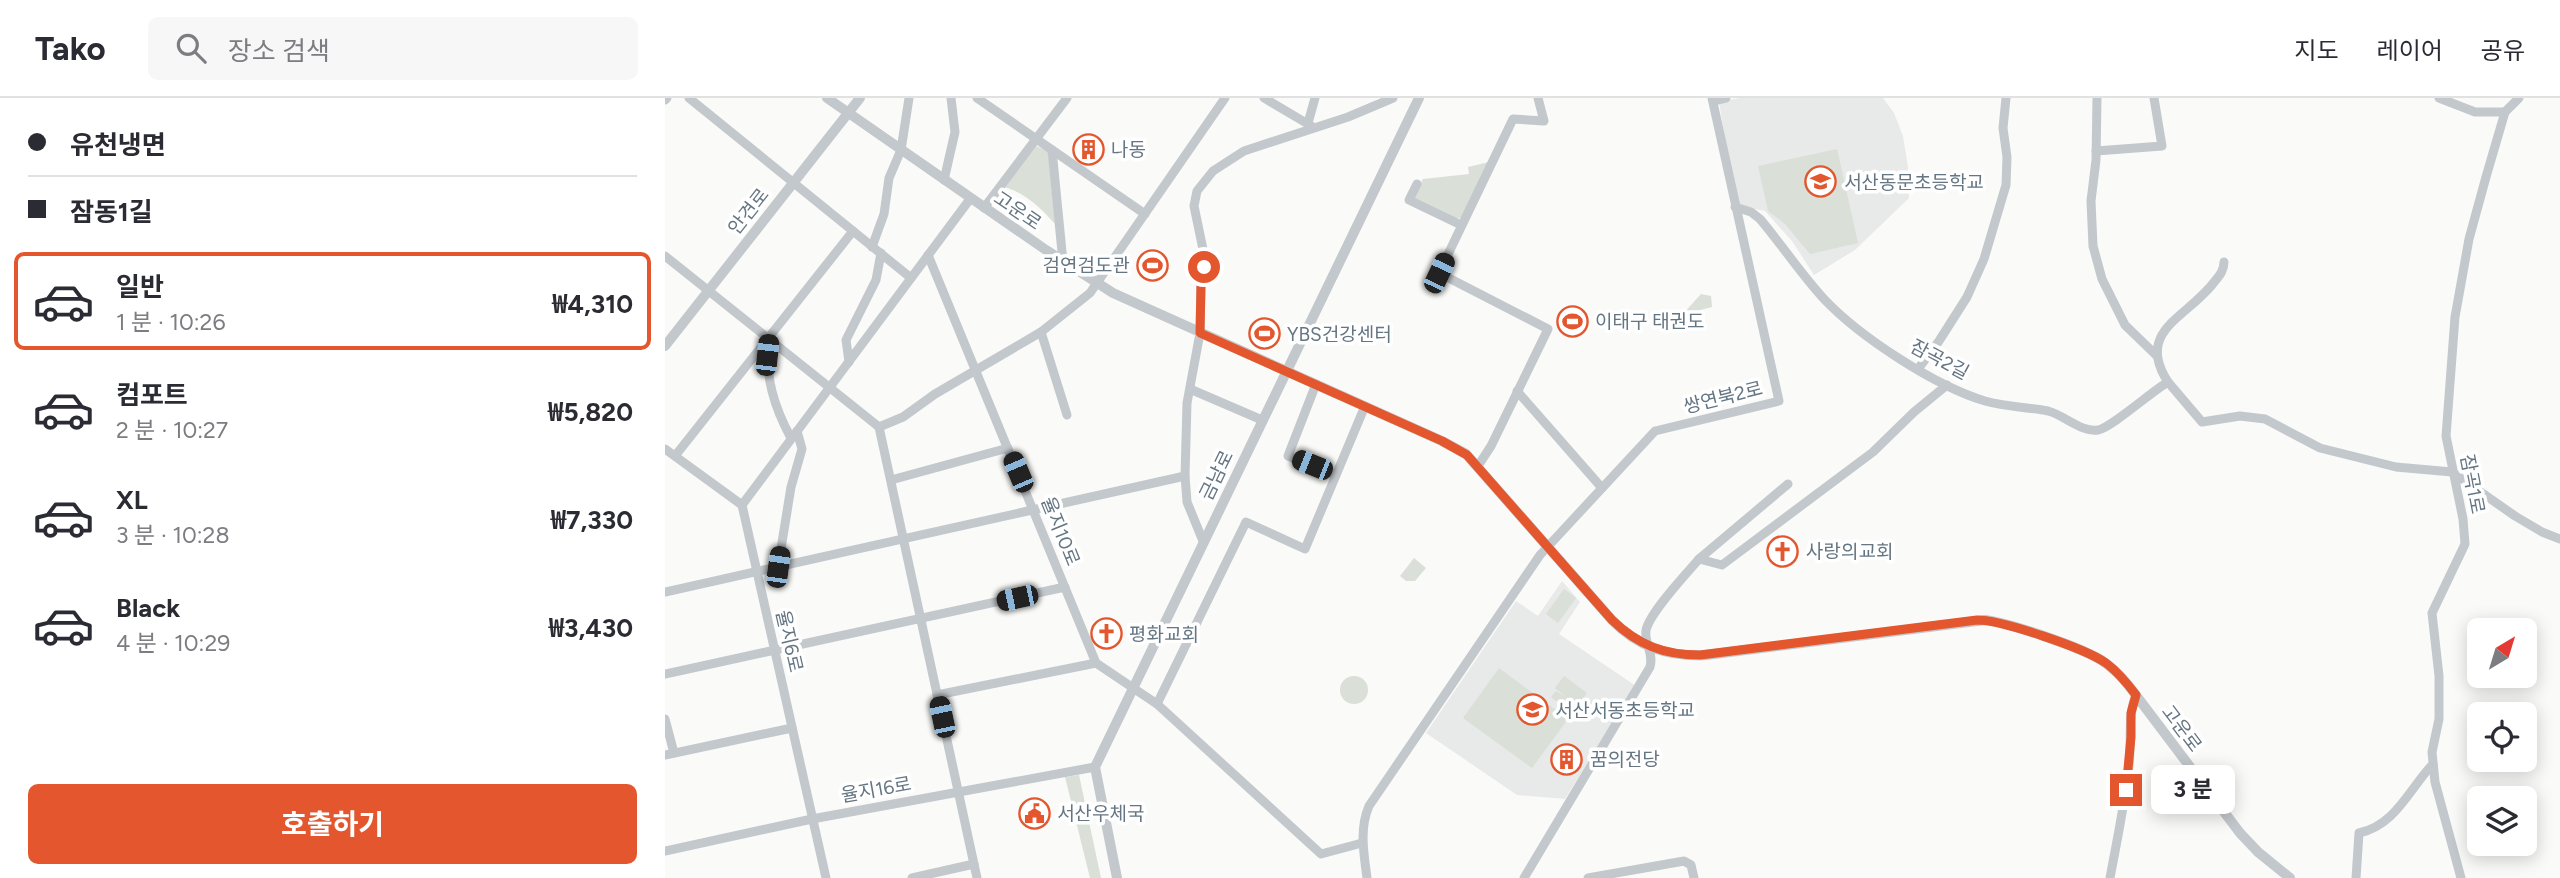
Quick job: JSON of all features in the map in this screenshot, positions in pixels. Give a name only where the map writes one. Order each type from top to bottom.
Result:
[{"type":"street","points":[[689,98],[911,278]]},
{"type":"street","name":"고운로","points":[[827,98],[1096,284],[1136,305],[1454,447],[1478,466],[1612,620],[1628,635],[1649,647],[1673,654],[1700,655],[1985,620],[2097,657],[2120,675],[2239,833],[2290,878]]},
{"type":"street","name":"안견로","points":[[665,346],[860,98]]},
{"type":"street","points":[[872,247],[884,214],[889,178],[901,150],[909,98]]},
{"type":"street","points":[[944,180],[955,132],[951,98]]},
{"type":"street","points":[[977,98],[1145,214]]},
{"type":"street","points":[[984,208],[1067,98]]},
{"type":"street","points":[[879,427],[903,417],[935,394],[1041,332],[1079,302],[1096,284],[1225,98]]},
{"type":"street","points":[[1264,98],[1311,125]]},
{"type":"street","points":[[1311,125],[1315,98]]},
{"type":"street","points":[[1203,541],[1189,507],[1185,476],[1185,432],[1189,389],[1200,333],[1205,255],[1194,206],[1195,195],[1199,186],[1213,171],[1244,151],[1311,125],[1348,117],[1393,98]]},
{"type":"street","name":"금남로","points":[[1095,767],[1419,98]]},
{"type":"street","points":[[1478,466],[1548,329],[1439,273],[1513,119],[1544,121],[1538,98]]},
{"type":"street","points":[[1713,99],[1726,98]]},
{"type":"street","points":[[1918,369],[1967,296],[1984,259],[2006,185],[2007,157],[2003,128],[2006,98]]},
{"type":"street","points":[[2097,98],[2091,201],[2093,246],[2102,279],[2125,325],[2156,355]]},
{"type":"street","points":[[2096,150],[2162,146],[2154,98]]},
{"type":"street","points":[[2439,98],[2475,111],[2505,111],[2519,98]]},
{"type":"street","name":"쌍연북2로","points":[[1602,488],[1655,431],[1779,401],[1713,99]]},
{"type":"street","name":"잠곡1로","points":[[2461,878],[2435,782],[2433,764],[2439,719],[2439,676],[2432,613],[2465,544],[2463,519],[2446,436],[2455,317],[2469,239],[2505,111]]},
{"type":"street","points":[[1052,150],[1063,262]]},
{"type":"street","points":[[1416,184],[1409,200],[1461,225]]},
{"type":"street","points":[[665,449],[742,505],[971,199]]},
{"type":"street","name":"잠곡2길","points":[[1735,207],[1751,212],[1760,219],[1823,299],[1852,324],[1918,369],[1985,401],[2051,412],[2087,429],[2098,430],[2168,382]]},
{"type":"street","points":[[675,456],[853,231]]},
{"type":"street","points":[[849,362],[846,340],[876,280],[881,253]]},
{"type":"street","points":[[665,256],[879,427],[977,878]]},
{"type":"street","name":"율지10로","points":[[928,256],[1097,663]]},
{"type":"street","points":[[2224,262],[2224,269],[2211,286],[2187,311],[2168,325],[2156,355],[2159,368],[2168,382],[2202,422],[2240,416],[2265,419],[2321,448],[2396,467],[2452,472],[2515,516],[2560,539]]},
{"type":"street","points":[[1041,332],[1067,415]]},
{"type":"street","points":[[769,338],[767,355],[776,409],[802,449],[791,487],[778,567]]},
{"type":"street","points":[[1316,384],[1288,456],[1336,475]]},
{"type":"street","points":[[1699,559],[1722,565],[1873,452],[1914,412],[1947,385]]},
{"type":"street","points":[[1189,389],[1262,420]]},
{"type":"street","points":[[1367,878],[1362,843],[1365,815],[1369,806],[1547,547],[1602,488],[1517,391]]},
{"type":"street","points":[[1157,704],[1246,522],[1305,549],[1365,406]]},
{"type":"street","points":[[891,480],[1008,448]]},
{"type":"street","points":[[665,593],[1185,476]]},
{"type":"street","points":[[1524,878],[1648,669],[1651,658],[1646,633],[1650,619],[1699,559],[1789,484]]},
{"type":"street","name":"율지6로","points":[[742,505],[826,878]]},
{"type":"street","points":[[665,674],[1065,587]]},
{"type":"street","points":[[937,695],[1097,663],[1157,704],[1321,854],[1362,843]]},
{"type":"street","points":[[2110,878],[2126,790],[2131,713],[2136,695]]},
{"type":"street","points":[[665,719],[669,754],[792,728]]},
{"type":"street","points":[[2356,878],[2359,833],[2374,830],[2386,821],[2433,764]]},
{"type":"street","points":[[1095,767],[1118,878]]},
{"type":"street","name":"율지16로","points":[[665,851],[812,819],[1095,767]]},
{"type":"street","points":[[1588,878],[1637,874],[1684,861],[1692,867],[1694,878]]},
{"type":"street","points":[[912,878],[974,864]]},
{"type":"shaded area","name":"서산동문초등학교","points":[[1740,98],[1883,98],[1894,113],[1903,136],[1909,198],[1855,250],[1814,275],[1792,241],[1765,211],[1736,205],[1719,102]]},
{"type":"shaded area","points":[[1036,146],[1048,151],[1055,224],[1033,202],[1004,187]]},
{"type":"shaded area","points":[[1837,149],[1858,243],[1810,254],[1785,224],[1768,211],[1758,166]]},
{"type":"shaded area","points":[[1489,162],[1461,218],[1456,219],[1416,200],[1414,195],[1423,179],[1469,174],[1468,167]]},
{"type":"shaded area","points":[[1701,294],[1711,296],[1712,307],[1682,315]]},
{"type":"shaded area","points":[[1414,558],[1426,568],[1415,581],[1406,581],[1400,576]]},
{"type":"shaded area","name":"서산서동초등학교","points":[[1562,581],[1580,602],[1559,634],[1636,686],[1565,799],[1517,795],[1426,733],[1516,601],[1538,616]]},
{"type":"shaded area","points":[[1564,589],[1576,598],[1558,623],[1546,614]]},
{"type":"shaded area","points":[[1499,668],[1568,719],[1532,768],[1463,718]]},
{"type":"shaded area","points":[[1354,676],[1364,680],[1368,690],[1364,700],[1354,704],[1344,700],[1340,690],[1344,680]]},
{"type":"shaded area","points":[[1564,676],[1587,693],[1572,713],[1551,697],[1556,691],[1566,697],[1555,688]]},
{"type":"shaded area","points":[[1079,775],[1101,878],[1090,878],[1065,777]]},
{"type":"place","name":"나동","points":[[1088,149]]},
{"type":"place","name":"서산동문초등학교","points":[[1821,182]]},
{"type":"place","name":"검연검도관","points":[[1153,265]]},
{"type":"place","name":"이태구 태권도","points":[[1572,321]]},
{"type":"place","name":"YBS건강센터","points":[[1264,334]]},
{"type":"place","name":"사랑의교회","points":[[1783,551]]},
{"type":"place","name":"평화교회","points":[[1106,634]]},
{"type":"place","name":"서산서동초등학교","points":[[1532,710]]},
{"type":"place","name":"꿈의전당","points":[[1567,759]]},
{"type":"place","name":"서산우체국","points":[[1034,813]]},
{"type":"route","points":[[1204,267],[1200,333],[1442,441],[1467,455],[1612,620],[1638,642],[1666,653],[1700,655],[1977,620],[2006,625],[2097,657],[2115,671],[2136,695],[2131,713],[2126,790]]}]
